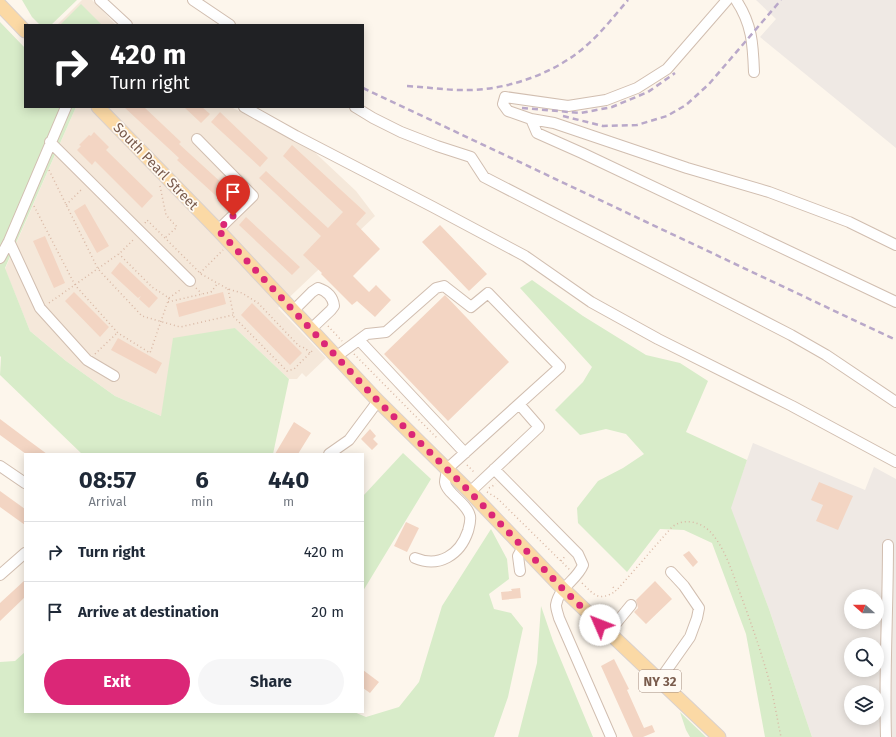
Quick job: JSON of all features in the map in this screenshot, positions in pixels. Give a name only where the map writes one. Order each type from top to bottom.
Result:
[{"type":"main road","points":[[2,5],[24,30]]},
{"type":"main road","name":"South Pearl Street","points":[[99,108],[218,230],[297,307],[311,329],[378,401],[470,492],[563,589],[719,737]]},
{"type":"street","points":[[100,0],[126,24]]},
{"type":"street","points":[[193,0],[229,24]]},
{"type":"street","points":[[727,0],[667,69],[638,88],[606,100],[568,106],[505,97],[503,104],[508,111],[531,120],[554,124],[687,168],[769,192],[849,222],[896,244]]},
{"type":"street","points":[[736,0],[742,9],[752,34],[754,72]]},
{"type":"street","points":[[0,258],[9,241],[66,108]]},
{"type":"street","points":[[246,108],[296,136],[525,256],[591,302],[658,339],[792,406],[896,462]]},
{"type":"street","points":[[357,108],[401,132],[471,157],[484,177],[791,335],[826,355],[896,402]]},
{"type":"street","points":[[531,120],[537,133],[896,302]]},
{"type":"street","points":[[197,139],[253,196],[218,230]]},
{"type":"street","points":[[50,142],[190,281]]},
{"type":"street","points":[[9,241],[40,308],[87,360],[114,376]]},
{"type":"street","points":[[337,356],[363,337],[386,332],[436,288],[444,286],[471,307],[488,293],[560,367],[447,469],[445,481],[447,487],[462,502],[470,516],[470,525],[466,537],[458,550],[447,558],[425,562],[415,558]]},
{"type":"street","points":[[297,307],[318,288],[325,291],[333,300],[334,306],[331,310],[311,329]]},
{"type":"street","points":[[363,337],[465,453]]},
{"type":"street","points":[[330,453],[349,440],[378,401]]},
{"type":"street","points":[[470,492],[539,427],[519,404]]},
{"type":"street","points":[[0,466],[24,482]]},
{"type":"street","points":[[494,469],[578,554],[583,565],[578,573],[563,589],[556,605],[558,618],[611,737]]},
{"type":"street","points":[[886,737],[885,683],[888,610],[888,545]]},
{"type":"street","points":[[520,571],[518,556],[523,547]]},
{"type":"street","points":[[0,575],[24,554]]},
{"type":"street","points":[[659,681],[690,637],[699,608],[684,586],[671,572]]},
{"type":"street","points":[[608,633],[631,605]]},
{"type":"path","points":[[41,165],[48,169],[98,269],[142,316],[180,327],[233,315]]},
{"type":"path","points":[[66,205],[90,181]]},
{"type":"path","points":[[160,184],[166,215],[177,227],[165,238]]},
{"type":"path","points":[[26,202],[34,206],[75,285],[118,333],[150,353],[169,298],[180,290]]},
{"type":"path","points":[[40,308],[119,254],[147,220],[200,273],[228,289],[242,292],[258,303],[299,346],[305,348],[310,353]]},
{"type":"path","points":[[200,273],[224,249]]},
{"type":"path","points":[[119,254],[152,287],[169,298]]},
{"type":"path","points":[[168,302],[210,292],[218,283]]},
{"type":"path","points":[[228,289],[233,315],[287,371],[294,369],[323,341]]},
{"type":"path","points":[[87,360],[118,333]]},
{"type":"path","points":[[578,573],[597,596],[603,597],[610,595],[616,591],[678,522],[686,521],[703,525],[718,541],[730,567],[754,629],[770,682],[782,737]]},
{"type":"path","points":[[613,587],[616,591]]},
{"type":"shaded area","points":[[82,0],[92,0],[115,24],[58,24]]},
{"type":"shaded area","points":[[756,0],[896,0],[896,148],[760,37],[776,19]]},
{"type":"shaded area","points":[[76,108],[233,108],[309,147],[356,191],[375,216],[278,308],[326,358],[306,377],[302,373],[297,379],[289,379],[235,328],[161,416],[115,396],[66,361],[30,331],[5,269]]},
{"type":"shaded area","points":[[753,443],[865,490],[874,467],[896,479],[896,737],[812,737],[769,609],[730,508]]},
{"type":"green space","points":[[22,0],[77,0],[52,24],[39,24],[32,17]]},
{"type":"green space","points":[[81,4],[101,24],[61,24]]},
{"type":"green space","points":[[0,22],[24,47],[24,108],[76,108],[5,268],[30,331],[66,361],[115,396],[161,416],[173,338],[235,328],[289,379],[273,453],[81,453],[0,375]]},
{"type":"green space","points":[[532,280],[583,316],[646,355],[680,363],[708,381],[686,432],[747,460],[731,508],[769,609],[812,737],[765,737],[746,634],[712,543],[684,530],[660,529],[627,572],[578,523],[577,508],[598,481],[623,468],[644,454],[626,434],[606,429],[580,435],[555,410],[583,382],[592,367],[520,288]]},
{"type":"green space","points":[[403,453],[431,479],[364,589],[364,495]]},
{"type":"green space","points":[[491,529],[507,559],[509,579],[489,594],[494,609],[511,613],[523,628],[508,697],[494,737],[0,737],[0,662],[15,661],[24,653],[24,713],[356,713],[366,717],[399,707],[419,682],[442,606]]},
{"type":"green space","points":[[541,606],[553,641],[593,737],[518,737],[537,663]]},
{"type":"green space","points":[[680,712],[706,737],[690,737]]},
{"type":"building","points":[[125,108],[145,108],[181,142],[179,144],[236,196],[227,206],[177,160],[179,158]]},
{"type":"building","points":[[185,108],[203,108],[210,114],[201,123]]},
{"type":"building","points":[[220,112],[268,158],[260,167],[211,122]]},
{"type":"building","points":[[94,132],[109,147],[106,150],[153,196],[142,208],[95,161],[92,165],[77,150],[81,146],[79,145]]},
{"type":"building","points":[[292,145],[366,213],[356,224],[380,249],[353,276],[369,292],[376,285],[391,300],[375,317],[357,301],[352,305],[303,255],[321,236],[259,178],[266,171],[328,228],[343,212],[283,156]]},
{"type":"building","points":[[85,204],[109,246],[97,253],[74,211]]},
{"type":"building","points":[[246,217],[300,267],[292,275],[239,225]]},
{"type":"building","points":[[440,225],[487,274],[469,291],[422,242]]},
{"type":"building","points":[[45,236],[65,283],[54,288],[33,241]]},
{"type":"building","points":[[120,262],[158,298],[149,308],[139,299],[141,296],[138,298],[111,273]]},
{"type":"building","points":[[74,292],[109,327],[100,337],[65,301]]},
{"type":"building","points":[[223,292],[226,304],[179,317],[176,304]]},
{"type":"building","points":[[445,295],[509,362],[448,421],[384,354]]},
{"type":"building","points":[[252,303],[302,353],[290,365],[241,315]]},
{"type":"building","points":[[118,338],[162,363],[156,374],[111,350]]},
{"type":"building","points":[[0,419],[46,453],[25,453],[0,435]]},
{"type":"building","points":[[294,422],[311,433],[299,453],[276,453]]},
{"type":"building","points":[[370,429],[376,436],[373,439],[378,444],[372,450],[361,439]]},
{"type":"building","points":[[819,482],[853,496],[838,530],[816,521],[823,505],[811,500]]},
{"type":"building","points":[[0,491],[24,508],[24,524],[0,507]]},
{"type":"building","points":[[406,522],[419,528],[407,552],[394,546]]},
{"type":"building","points":[[689,551],[698,562],[693,567],[683,555]]},
{"type":"building","points":[[24,581],[24,598],[0,621],[0,603]]},
{"type":"building","points":[[655,581],[672,599],[646,624],[634,612],[638,608],[636,600]]},
{"type":"building","points":[[520,588],[521,598],[502,600],[501,592],[512,591],[511,589]]},
{"type":"building","points":[[614,659],[629,689],[627,690],[644,728],[652,725],[655,732],[643,737],[633,737],[601,666]]},
{"type":"building","points":[[364,671],[379,682],[370,693],[364,689]]},
{"type":"railway","points":[[407,86],[456,90],[479,90],[512,84],[529,79],[560,64],[587,45],[598,35],[628,0]]},
{"type":"railway","points":[[563,116],[603,126],[637,125],[667,116],[686,105],[709,84],[781,0]]},
{"type":"railway","points":[[522,108],[581,113],[612,107],[648,92],[675,73]]},
{"type":"railway","points":[[364,88],[896,340]]},
{"type":"route","points":[[233,216],[218,230],[376,399],[470,492],[563,589],[600,625]]}]
